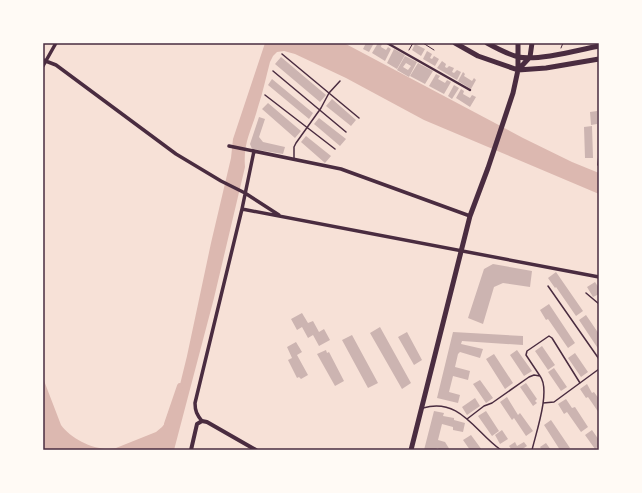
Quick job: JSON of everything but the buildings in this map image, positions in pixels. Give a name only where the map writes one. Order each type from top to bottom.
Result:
[{"type":"main road","points":[[454,43],[478,56],[518,70],[546,68],[599,59]]},
{"type":"main road","points":[[487,43],[519,57],[552,55],[599,46]]},
{"type":"main road","points":[[411,450],[470,216],[513,93],[518,70],[518,43]]},
{"type":"main road","points":[[518,70],[530,57],[532,43]]},
{"type":"street","points":[[43,66],[44,61],[56,43]]},
{"type":"street","points":[[388,43],[470,90]]},
{"type":"street","points":[[44,61],[56,65],[176,154],[222,182],[245,193],[280,216]]},
{"type":"street","points":[[229,146],[341,169],[470,216]]},
{"type":"street","points":[[254,151],[242,209],[195,403],[195,410],[202,421],[207,422],[256,450]]},
{"type":"street","points":[[242,209],[599,277]]},
{"type":"street","points":[[192,450],[197,424],[202,421]]},
{"type":"lane","points":[[282,54],[359,118]]},
{"type":"lane","points":[[274,71],[346,132]]},
{"type":"lane","points":[[294,160],[294,147],[329,93],[340,81]]},
{"type":"lane","points":[[265,94],[335,149]]},
{"type":"lane","points":[[598,165],[599,155]]},
{"type":"lane","points":[[548,286],[599,359]]},
{"type":"lane","points":[[586,293],[599,304]]},
{"type":"lane","points":[[532,450],[543,403],[544,386],[542,379],[526,355],[527,351],[549,336],[552,338],[580,383]]},
{"type":"lane","points":[[543,403],[554,402],[599,369]]},
{"type":"lane","points":[[467,419],[484,406],[492,403],[529,377],[534,375],[540,376]]},
{"type":"lane","points":[[421,409],[439,405],[450,407],[467,419],[501,450]]},
{"type":"path","points":[[407,54],[413,43]]},
{"type":"path","points":[[423,43],[434,50]]},
{"type":"shaded area","points":[[265,43],[344,43],[523,138],[572,162],[599,173],[599,194],[424,120],[346,78],[295,54],[284,51],[277,52],[270,62],[245,150],[245,167],[214,298],[174,450],[43,450],[43,378],[61,425],[78,440],[93,446],[109,449],[116,448],[156,432],[173,413],[231,158],[233,139]]},
{"type":"waterway","points":[[167,424],[180,386]]}]
